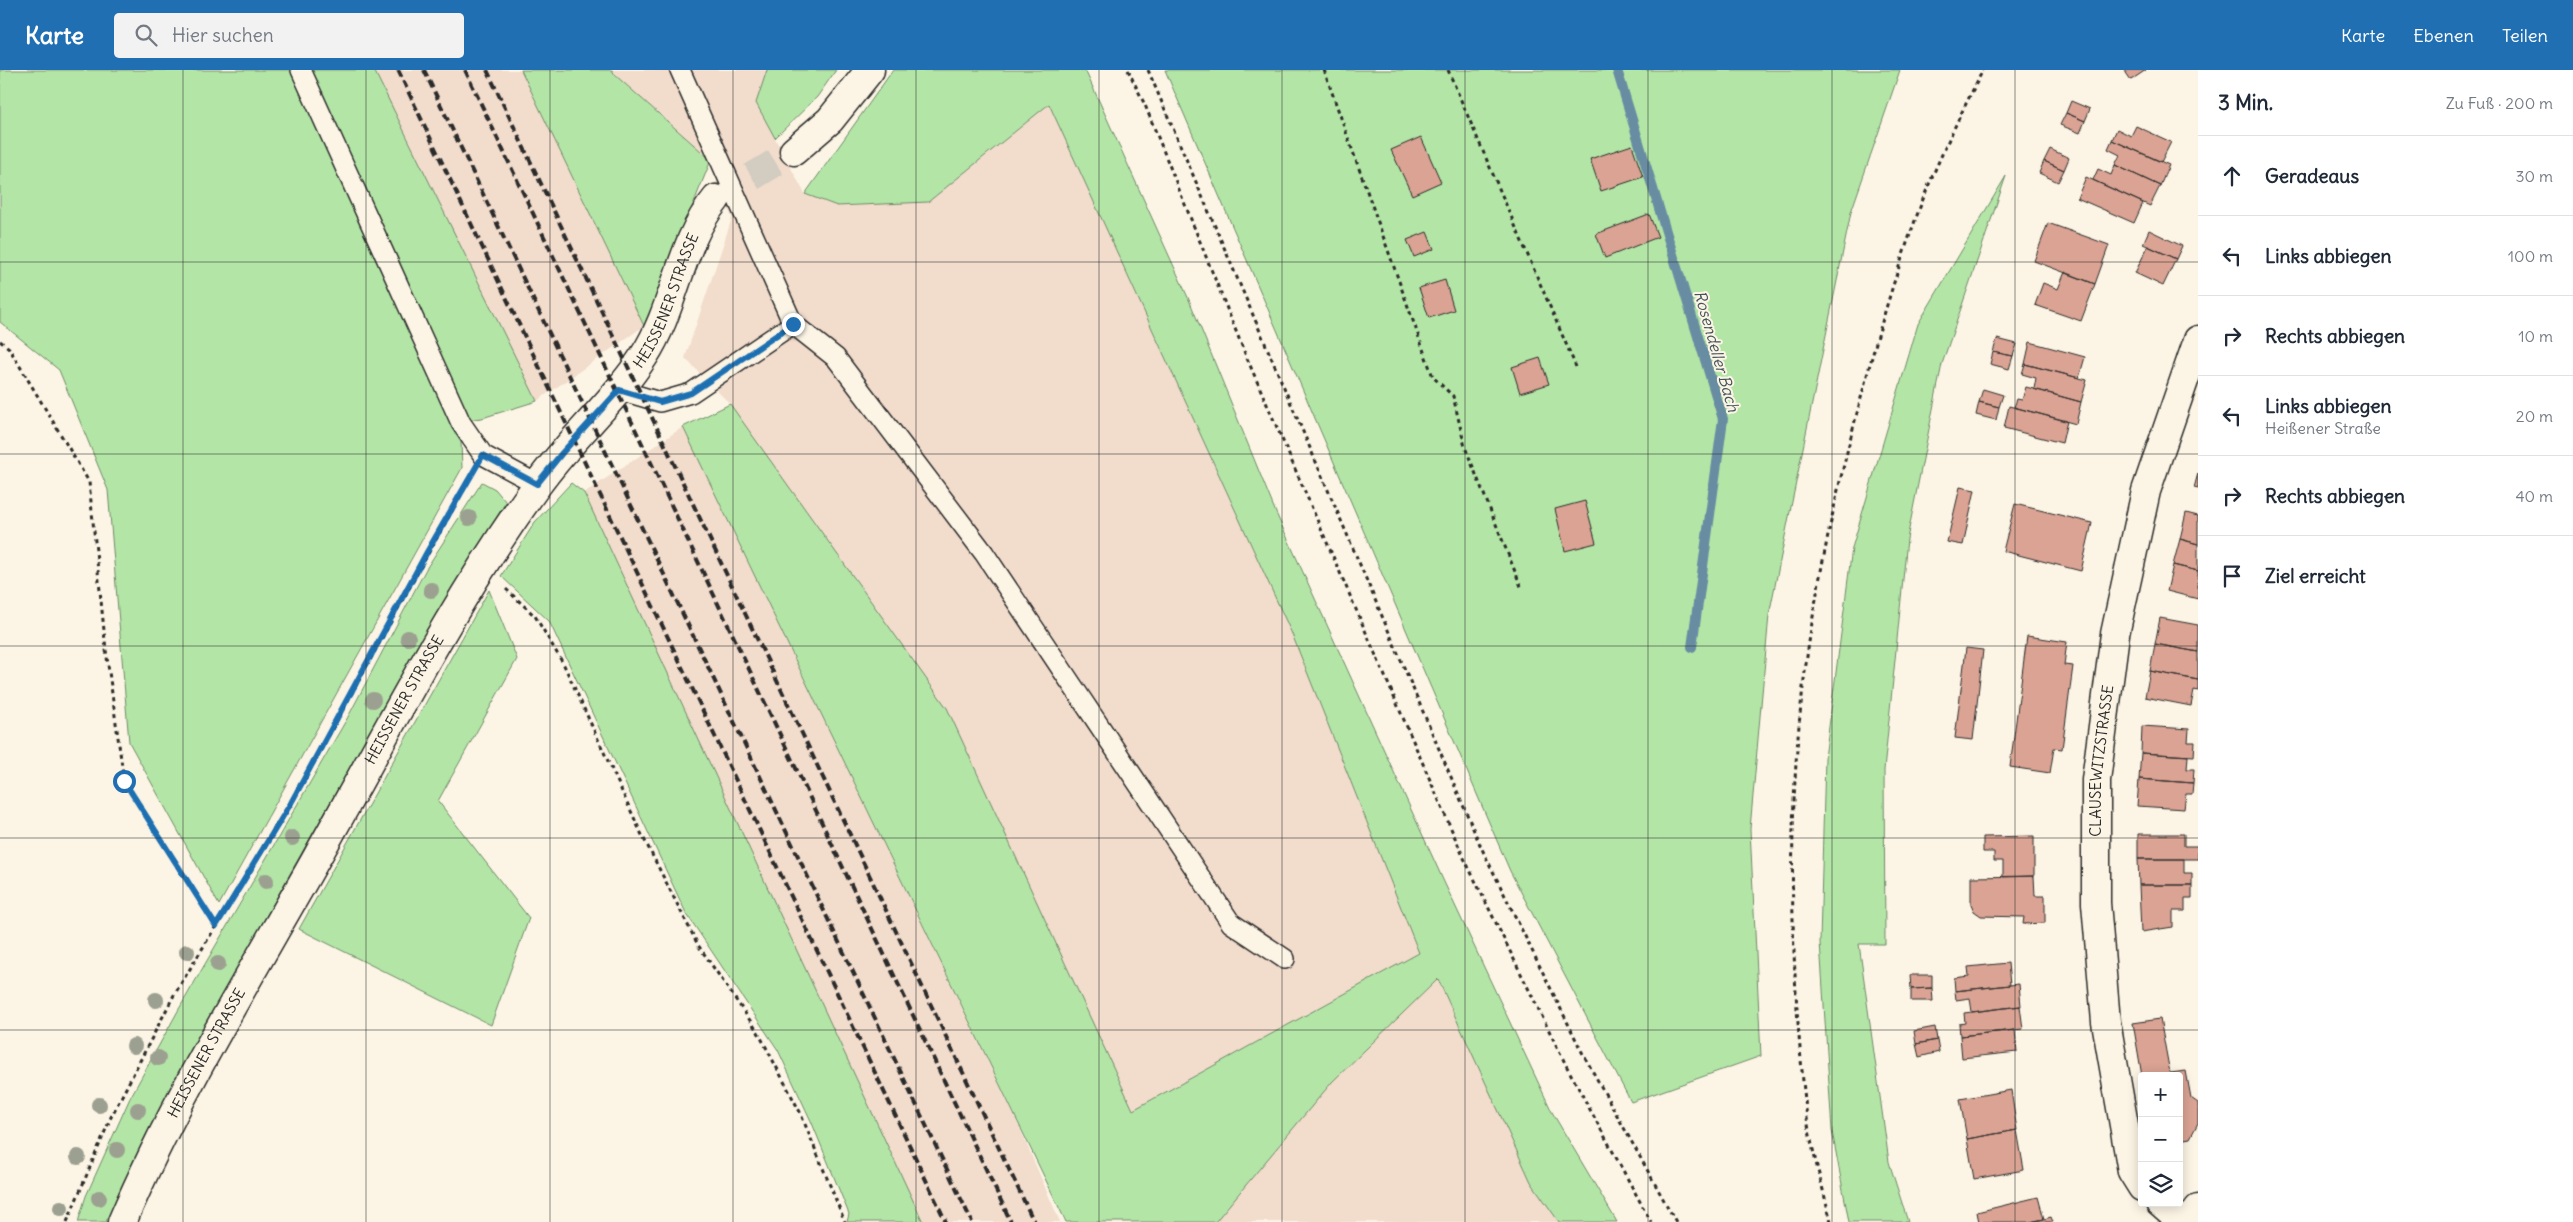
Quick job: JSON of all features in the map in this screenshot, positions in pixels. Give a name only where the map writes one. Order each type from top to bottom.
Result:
[{"type":"street","points":[[794,151],[830,120],[870,70]]},
{"type":"street","name":"HEISSENER STRASSE","points":[[122,1222],[160,1137],[430,655],[537,484],[562,453],[619,390],[654,339],[693,239],[708,209],[716,199]]},
{"type":"street","name":"CLAUSEWITZSTRASSE","points":[[2138,1181],[2132,1171],[2106,1022],[2096,904],[2096,780],[2115,634],[2146,492],[2198,340]]},
{"type":"street","points":[[2165,1207],[2182,1222]]},
{"type":"street","points":[[2191,1222],[2198,1209]]},
{"type":"lane","points":[[300,70],[461,423],[483,455],[537,484]]},
{"type":"lane","points":[[680,70],[793,324],[836,358],[984,553],[1231,923],[1285,959]]},
{"type":"lane","points":[[619,390],[660,402],[691,393],[793,324]]},
{"type":"path","points":[[1128,70],[1246,356],[1463,856],[1567,1067],[1651,1222]]},
{"type":"path","points":[[1148,70],[1481,847],[1582,1052],[1676,1222]]},
{"type":"path","points":[[1324,70],[1433,377],[1453,396],[1465,447],[1522,589]]},
{"type":"path","points":[[1448,70],[1576,367]]},
{"type":"path","points":[[1831,1222],[1808,1120],[1793,942],[1793,840],[1796,767],[1807,654],[1819,583],[1850,440],[1887,305],[1926,192],[1983,70]]},
{"type":"path","points":[[0,341],[9,348],[90,482],[106,650],[124,781],[216,926]]},
{"type":"path","points":[[67,1222],[111,1117],[174,995],[291,803],[427,552],[483,455]]},
{"type":"path","points":[[482,570],[535,616],[556,651],[641,833],[698,945],[758,1032],[796,1104],[846,1222]]},
{"type":"shaded area","points":[[374,70],[521,70],[644,326],[537,401]]},
{"type":"shaded area","points":[[612,70],[767,70],[756,103],[805,194],[837,206],[928,202],[1049,104],[1292,634],[1419,953],[1133,1110],[947,708],[730,404],[685,358],[732,218],[711,160],[615,75]]},
{"type":"shaded area","points":[[683,427],[1018,1124],[1060,1222],[923,1222],[584,493]]},
{"type":"shaded area","points":[[1438,978],[1531,1182],[1559,1222],[1215,1222],[1332,1082]]},
{"type":"green space","points":[[0,70],[374,70],[537,401],[482,418],[455,421],[461,441],[462,468],[219,905],[129,742],[108,490],[59,370],[0,322]]},
{"type":"green space","points":[[521,70],[612,70],[615,75],[711,160],[644,326]]},
{"type":"green space","points":[[767,70],[836,70],[817,97],[775,138],[756,103]]},
{"type":"green space","points":[[893,70],[1085,70],[1190,302],[1276,513],[1444,882],[1552,1112],[1617,1222],[1559,1222],[1531,1182],[1438,979],[1332,1082],[1215,1222],[1066,1222],[683,427],[730,404],[947,708],[1133,1110],[1419,953],[1292,634],[1049,104],[928,202],[837,206],[805,194]]},
{"type":"green space","points":[[1165,70],[1900,70],[1851,212],[1769,615],[1750,829],[1761,1056],[1631,1102],[1510,871]]},
{"type":"green space","points":[[2006,176],[1942,364],[1907,539],[1884,770],[1885,944],[1859,944],[1889,1162],[1908,1222],[1849,1222],[1832,1131],[1820,942],[1825,758],[1852,548],[1918,324]]},
{"type":"green space","points":[[482,482],[495,489],[506,502],[384,708],[203,1029],[144,1143],[110,1222],[78,1222],[86,1196],[130,1098],[179,1009],[348,717],[426,569]]},
{"type":"green space","points":[[571,483],[584,493],[923,1222],[847,1222],[849,1214],[812,1123],[778,1050],[686,913],[549,621],[501,576],[535,522]]},
{"type":"green space","points":[[489,590],[517,659],[438,801],[529,918],[491,1025],[299,929]]},
{"type":"building","points":[[2124,70],[2146,70],[2131,80]]},
{"type":"building","points":[[2071,101],[2090,109],[2085,121],[2066,113]]},
{"type":"building","points":[[2066,113],[2085,121],[2080,133],[2060,125]]},
{"type":"building","points":[[2136,126],[2171,142],[2161,162],[2112,140],[2117,129],[2131,136]]},
{"type":"building","points":[[1421,137],[1441,182],[1412,195],[1391,150]]},
{"type":"building","points":[[2112,140],[2169,165],[2160,186],[2115,165],[2120,155],[2108,149]]},
{"type":"building","points":[[1632,145],[1643,177],[1601,191],[1590,159]]},
{"type":"building","points":[[2050,149],[2069,158],[2064,170],[2044,161]]},
{"type":"building","points":[[2044,161],[2064,170],[2058,182],[2039,173]]},
{"type":"building","points":[[2115,165],[2160,186],[2150,206],[2093,180],[2098,169],[2111,175]]},
{"type":"building","points":[[2086,177],[2143,203],[2134,223],[2077,198]]},
{"type":"building","points":[[1649,214],[1658,237],[1605,258],[1596,234]]},
{"type":"building","points":[[2048,223],[2109,245],[2095,284],[2034,261]]},
{"type":"building","points":[[2149,230],[2182,246],[2176,259],[2143,244]]},
{"type":"building","points":[[1427,232],[1434,249],[1414,257],[1407,240]]},
{"type":"building","points":[[2148,246],[2176,259],[2163,286],[2135,273]]},
{"type":"building","points":[[2065,272],[2095,284],[2081,321],[2035,305],[2043,283],[2058,289]]},
{"type":"building","points":[[1445,280],[1454,310],[1429,318],[1419,288]]},
{"type":"building","points":[[1997,339],[2017,344],[2013,356],[1993,352]]},
{"type":"building","points":[[2030,342],[2085,357],[2079,378],[2025,364]]},
{"type":"building","points":[[1993,352],[2013,356],[2009,369],[1990,364]]},
{"type":"building","points":[[1540,358],[1549,384],[1520,393],[1512,367]]},
{"type":"building","points":[[2025,364],[2087,380],[2081,402],[2034,389],[2036,378],[2022,374]]},
{"type":"building","points":[[2026,387],[2081,402],[2076,424],[2014,407],[2017,399],[2022,400]]},
{"type":"building","points":[[1983,389],[2003,395],[1999,407],[1979,402]]},
{"type":"building","points":[[1979,402],[1999,407],[1996,420],[1976,415]]},
{"type":"building","points":[[2009,406],[2067,421],[2062,443],[2004,428]]},
{"type":"building","points":[[2198,473],[2198,489],[2194,488]]},
{"type":"building","points":[[1960,487],[1975,490],[1963,545],[1947,542]]},
{"type":"building","points":[[1585,501],[1596,543],[1565,551],[1555,509]]},
{"type":"building","points":[[2015,504],[2092,523],[2081,571],[2003,551]]},
{"type":"building","points":[[2186,513],[2198,516],[2198,544],[2180,539]]},
{"type":"building","points":[[2180,539],[2198,544],[2198,571],[2173,565]]},
{"type":"building","points":[[2173,565],[2198,571],[2198,599],[2167,591]]},
{"type":"building","points":[[2160,618],[2198,625],[2198,652],[2155,644]]},
{"type":"building","points":[[2027,636],[2067,642],[2064,665],[2073,666],[2062,749],[2054,748],[2050,773],[2010,767]]},
{"type":"building","points":[[2155,644],[2198,652],[2198,680],[2150,671]]},
{"type":"building","points":[[1966,648],[1983,650],[1973,740],[1955,738]]},
{"type":"building","points":[[2150,671],[2198,680],[2198,691],[2194,690],[2191,706],[2145,697]]},
{"type":"building","points":[[2142,726],[2189,729],[2188,742],[2195,742],[2194,756],[2141,753]]},
{"type":"building","points":[[2141,753],[2188,756],[2187,769],[2194,769],[2193,783],[2139,779]]},
{"type":"building","points":[[2139,779],[2193,783],[2192,794],[2186,794],[2184,809],[2137,806]]},
{"type":"building","points":[[2138,834],[2184,834],[2184,846],[2198,846],[2198,859],[2138,859]]},
{"type":"building","points":[[2034,836],[2034,876],[2003,877],[2003,861],[1994,861],[1994,852],[1983,852],[1983,837]]},
{"type":"building","points":[[2138,859],[2184,859],[2184,873],[2192,873],[2192,885],[2139,885]]},
{"type":"building","points":[[2034,876],[2035,896],[2045,896],[2045,923],[2023,924],[2024,917],[1981,916],[1974,911],[1971,904],[1971,877]]},
{"type":"building","points":[[2139,885],[2192,885],[2192,898],[2185,898],[2185,911],[2173,911],[2173,927],[2141,932]]},
{"type":"building","points":[[2008,963],[2010,985],[1955,991],[1954,978],[1969,976],[1968,967]]},
{"type":"building","points":[[1910,975],[1932,975],[1932,988],[1911,989]]},
{"type":"building","points":[[2019,984],[2021,1006],[1972,1012],[1970,998],[1956,1000],[1955,991]]},
{"type":"building","points":[[1932,988],[1933,1001],[1911,1001],[1911,989]]},
{"type":"building","points":[[2020,1006],[2023,1029],[1960,1036],[1959,1024],[1965,1023],[1964,1013]]},
{"type":"building","points":[[2160,1019],[2170,1072],[2141,1072],[2133,1023]]},
{"type":"building","points":[[1935,1027],[1937,1040],[1916,1044],[1914,1031]]},
{"type":"building","points":[[2015,1030],[2017,1052],[1962,1058],[1960,1036]]},
{"type":"building","points":[[1937,1040],[1939,1052],[1919,1057],[1916,1044]]},
{"type":"building","points":[[2186,1071],[2191,1098],[2198,1103],[2198,1123],[2190,1138],[2183,1139],[2183,1072],[2178,1072]]},
{"type":"building","points":[[2011,1090],[2017,1130],[1967,1139],[1960,1099]]},
{"type":"building","points":[[2017,1130],[2024,1170],[1974,1179],[1967,1139]]},
{"type":"building","points":[[2038,1197],[2044,1219],[2030,1222],[1979,1222],[1977,1212]]},
{"type":"building","points":[[2051,1217],[2053,1222],[2030,1222],[2044,1219]]},
{"type":"waterway","name":"Rosendeller Bach","points":[[1617,70],[1723,419],[1692,647]]},
{"type":"tunnel","points":[[716,199],[794,151]]},
{"type":"railway","points":[[398,70],[946,1222]]},
{"type":"railway","points":[[424,70],[972,1222]]},
{"type":"railway","points":[[465,70],[1011,1222]]},
{"type":"railway","points":[[487,70],[1034,1222]]},
{"type":"route","points":[[124,781],[216,926],[291,803],[360,679],[427,552],[483,455],[537,484],[562,453],[619,390],[660,402],[691,393],[793,324]]}]
